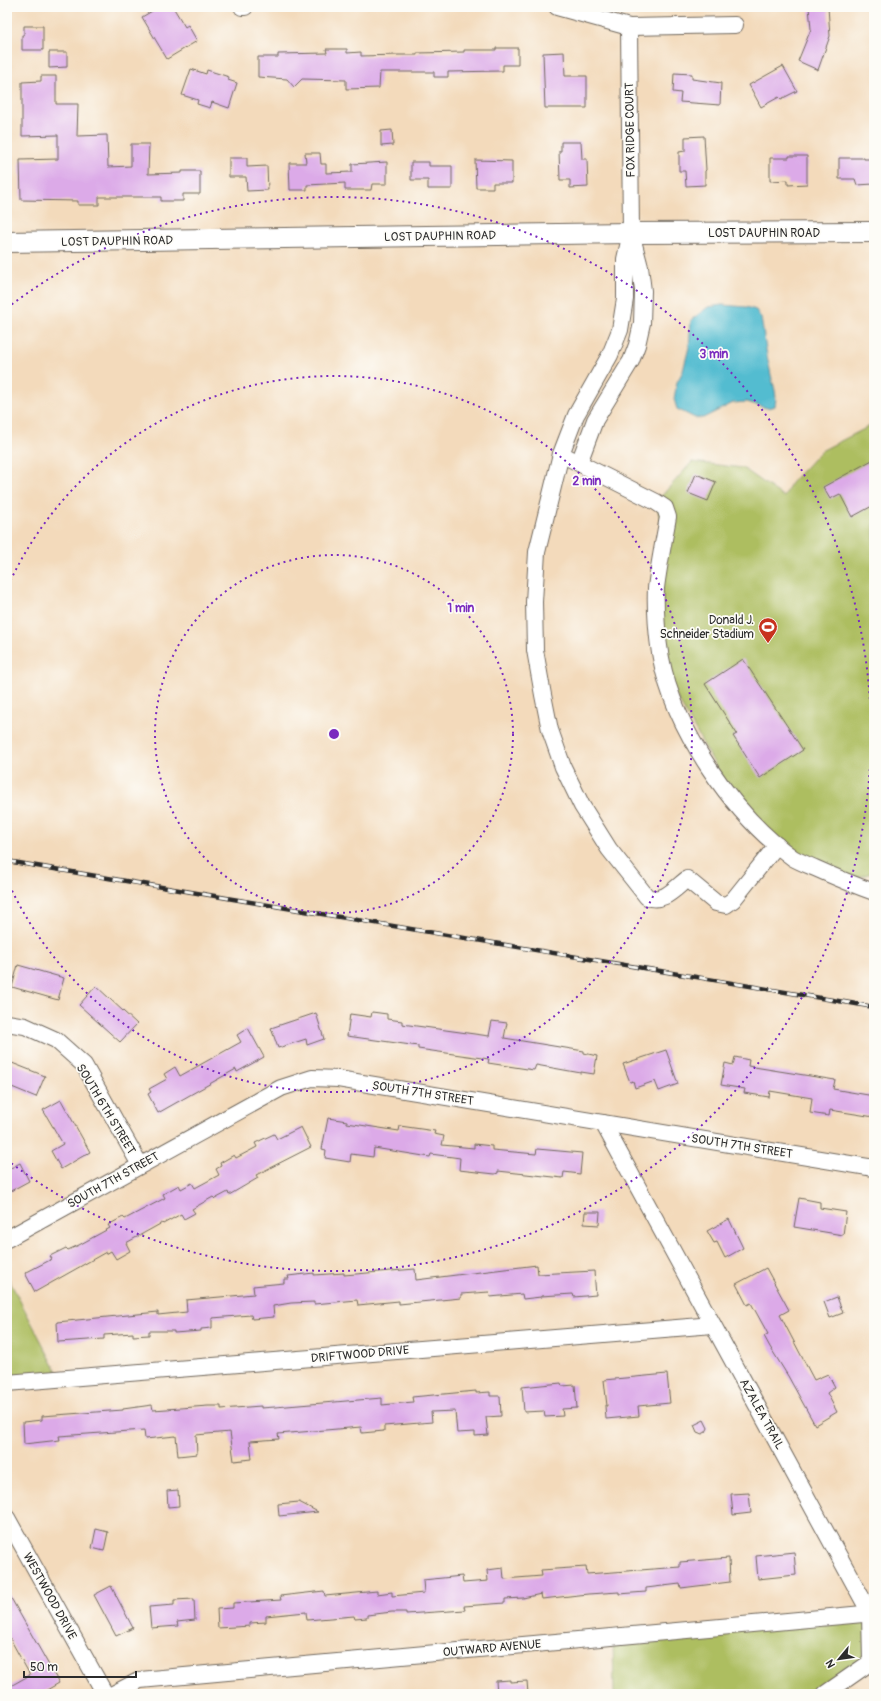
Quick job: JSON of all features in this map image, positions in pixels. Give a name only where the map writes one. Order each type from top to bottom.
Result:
[{"type":"main road","name":"LOST DAUPHIN ROAD","points":[[7,242],[632,233],[874,232]]},
{"type":"street","points":[[557,7],[629,27],[735,25]]},
{"type":"street","name":"FOX RIDGE COURT","points":[[629,27],[632,233]]},
{"type":"street","points":[[632,233],[625,259],[625,299],[620,330],[610,355],[576,415],[560,454],[537,552],[534,602],[536,650],[550,730],[563,767],[582,806],[609,849],[647,897],[655,900],[663,898],[687,879],[716,903],[726,905],[733,900],[777,845]]},
{"type":"street","points":[[579,463],[595,420],[630,362],[637,345],[642,322],[643,291],[640,267],[632,233]]},
{"type":"street","points":[[560,454],[656,502],[665,508],[668,517],[656,589],[661,658],[668,687],[685,725],[702,757],[730,797],[765,836],[795,859],[845,882],[874,892]]},
{"type":"street","name":"SOUTH 6TH STREET","points":[[7,1023],[25,1026],[56,1040],[84,1065],[140,1166]]},
{"type":"street","name":"SOUTH 7TH STREET","points":[[7,1239],[281,1088],[312,1078],[338,1079],[874,1168]]},
{"type":"street","name":"AZALEA TRAIL","points":[[603,1123],[872,1613],[872,1662],[825,1694]]},
{"type":"street","name":"DRIFTWOOD DRIVE","points":[[7,1383],[713,1325]]},
{"type":"street","name":"WESTWOOD DRIVE","points":[[7,1518],[105,1694]]},
{"type":"street","name":"OUTWARD AVENUE","points":[[113,1694],[140,1680],[872,1613]]},
{"type":"green space","name":"Donald J. Schneider Stadium","points":[[874,424],[874,872],[845,882],[795,859],[738,806],[665,676],[657,612],[665,538],[656,502],[692,462],[743,468],[784,497],[791,483],[821,451]]},
{"type":"green space","points":[[7,1276],[61,1379],[7,1383]]},
{"type":"green space","points":[[870,1613],[871,1662],[825,1694],[614,1694],[613,1637]]},
{"type":"water","points":[[722,305],[746,307],[756,310],[761,318],[767,357],[775,392],[775,406],[767,408],[747,402],[733,403],[703,418],[695,418],[677,409],[674,399],[677,382],[683,371],[689,347],[691,320],[708,307]]},
{"type":"building","points":[[159,7],[173,7],[185,27],[188,25],[197,41],[167,59],[142,17]]},
{"type":"building","points":[[809,7],[828,7],[830,36],[818,70],[798,61],[811,29]]},
{"type":"building","points":[[24,26],[43,26],[43,50],[22,50],[22,35],[24,35]]},
{"type":"building","points":[[496,48],[518,48],[518,65],[503,65],[503,71],[448,72],[448,77],[434,77],[434,72],[380,72],[379,88],[346,89],[346,80],[302,79],[294,87],[287,79],[258,77],[258,57],[278,57],[278,54],[327,53],[326,49],[347,49],[347,53],[361,52],[361,56],[417,55],[417,53],[464,52],[464,50],[496,50]]},
{"type":"building","points":[[49,52],[67,52],[67,67],[49,68]]},
{"type":"building","points":[[564,52],[565,76],[587,76],[587,108],[545,108],[543,53]]},
{"type":"building","points":[[783,66],[797,91],[781,99],[779,97],[761,107],[749,85]]},
{"type":"building","points":[[191,69],[206,74],[207,70],[229,77],[228,80],[237,83],[229,108],[212,102],[210,108],[197,104],[198,100],[182,95]]},
{"type":"building","points":[[674,73],[692,74],[692,79],[721,83],[720,105],[680,102],[681,93],[673,92]]},
{"type":"building","points":[[41,76],[56,76],[56,104],[78,104],[77,136],[107,135],[108,167],[131,166],[131,144],[149,144],[148,174],[200,171],[200,194],[183,194],[183,201],[161,201],[161,197],[99,197],[99,205],[78,205],[78,201],[21,200],[20,160],[58,159],[58,135],[22,136],[22,82],[41,81]]},
{"type":"building","points":[[392,130],[393,145],[381,146],[381,131]]},
{"type":"building","points":[[704,136],[706,170],[705,185],[686,186],[685,171],[679,171],[679,152],[685,151],[685,137]]},
{"type":"building","points":[[561,142],[581,142],[582,159],[587,159],[588,187],[570,188],[570,180],[560,180],[559,151],[561,151]]},
{"type":"building","points":[[305,153],[320,153],[321,164],[326,164],[326,173],[352,172],[352,164],[387,162],[387,184],[372,184],[371,190],[345,190],[345,183],[307,185],[307,190],[290,190],[289,163],[306,163]]},
{"type":"building","points":[[789,156],[807,156],[807,184],[788,185],[788,180],[770,181],[770,158],[789,158]]},
{"type":"building","points":[[229,158],[247,158],[247,167],[267,166],[268,190],[247,191],[246,177],[229,177]]},
{"type":"building","points":[[839,158],[874,159],[874,184],[857,185],[855,179],[839,179]]},
{"type":"building","points":[[475,160],[512,161],[512,183],[493,183],[493,188],[476,188]]},
{"type":"building","points":[[411,162],[429,162],[429,166],[452,166],[452,189],[428,189],[428,180],[411,180]]},
{"type":"building","points":[[874,459],[874,505],[852,517],[840,494],[830,499],[823,487]]},
{"type":"building","points":[[696,474],[716,482],[708,501],[688,493]]},
{"type":"building","points":[[743,659],[803,750],[760,778],[733,736],[737,734],[705,684]]},
{"type":"building","points":[[18,965],[64,978],[58,1000],[12,987]]},
{"type":"building","points":[[96,986],[137,1024],[120,1042],[79,1005]]},
{"type":"building","points":[[372,1012],[387,1014],[387,1019],[402,1021],[402,1024],[489,1036],[492,1021],[507,1023],[504,1038],[584,1051],[584,1053],[597,1056],[594,1074],[536,1065],[534,1070],[488,1063],[489,1059],[418,1049],[418,1046],[347,1036],[350,1014],[371,1017]]},
{"type":"building","points":[[316,1013],[324,1039],[307,1045],[306,1039],[278,1048],[271,1028]]},
{"type":"building","points":[[248,1028],[264,1057],[237,1072],[236,1069],[158,1113],[148,1094],[151,1092],[149,1089],[167,1079],[164,1074],[175,1067],[180,1076],[241,1042],[237,1035]]},
{"type":"building","points":[[666,1050],[678,1084],[659,1091],[655,1081],[635,1088],[633,1081],[630,1082],[623,1064]]},
{"type":"building","points":[[735,1057],[749,1060],[748,1066],[835,1080],[833,1089],[874,1096],[874,1117],[830,1110],[829,1116],[810,1113],[812,1098],[770,1091],[769,1097],[744,1093],[745,1089],[721,1085],[725,1063],[733,1065]]},
{"type":"building","points":[[7,1061],[45,1076],[36,1097],[7,1085]]},
{"type":"building","points":[[61,1100],[90,1152],[61,1169],[51,1151],[63,1144],[43,1110]]},
{"type":"building","points":[[328,1118],[347,1121],[347,1123],[399,1131],[400,1126],[435,1131],[434,1134],[444,1136],[442,1145],[474,1148],[474,1144],[492,1146],[492,1150],[536,1154],[537,1149],[582,1153],[580,1174],[564,1172],[563,1178],[498,1171],[498,1173],[495,1174],[459,1170],[460,1158],[431,1154],[430,1157],[374,1148],[373,1157],[351,1154],[350,1162],[325,1158],[326,1150],[322,1149]]},
{"type":"building","points":[[301,1127],[311,1147],[256,1175],[258,1178],[229,1195],[228,1192],[215,1199],[213,1197],[192,1209],[195,1213],[184,1219],[181,1214],[126,1243],[130,1251],[116,1259],[111,1251],[106,1254],[106,1252],[35,1292],[25,1273],[52,1259],[50,1256],[66,1248],[68,1250],[79,1245],[110,1228],[108,1225],[123,1217],[125,1219],[165,1198],[163,1194],[179,1185],[181,1189],[192,1183],[195,1188],[219,1175],[216,1169],[221,1166],[220,1163],[234,1155],[236,1158],[257,1147],[255,1143],[274,1134],[277,1139]]},
{"type":"building","points":[[20,1163],[29,1181],[7,1193],[7,1170]]},
{"type":"building","points":[[799,1198],[820,1202],[820,1208],[846,1212],[843,1235],[794,1227]]},
{"type":"building","points":[[585,1212],[600,1212],[599,1225],[584,1224]]},
{"type":"building","points":[[729,1219],[743,1248],[725,1258],[717,1242],[714,1243],[707,1231]]},
{"type":"building","points":[[537,1265],[538,1274],[594,1271],[596,1295],[574,1297],[573,1294],[523,1299],[522,1294],[490,1297],[489,1292],[461,1294],[461,1298],[399,1304],[399,1301],[358,1305],[357,1300],[314,1304],[314,1302],[291,1303],[273,1306],[274,1317],[252,1319],[251,1315],[212,1318],[212,1328],[201,1329],[201,1331],[174,1333],[174,1331],[149,1331],[149,1335],[133,1336],[133,1333],[104,1335],[104,1339],[58,1342],[57,1322],[158,1312],[158,1315],[187,1312],[186,1300],[254,1294],[253,1286],[284,1283],[284,1279],[289,1279],[288,1276],[314,1273],[314,1275],[344,1273],[344,1275],[415,1269],[416,1280]]},
{"type":"building","points":[[766,1268],[789,1310],[780,1315],[814,1380],[828,1374],[835,1387],[827,1393],[837,1412],[815,1425],[764,1336],[768,1334],[751,1303],[747,1305],[736,1284]]},
{"type":"building","points":[[837,1297],[843,1313],[830,1318],[824,1302]]},
{"type":"building","points":[[667,1374],[670,1403],[638,1406],[639,1416],[606,1419],[605,1406],[607,1406],[604,1380]]},
{"type":"building","points":[[561,1383],[562,1386],[575,1385],[577,1408],[562,1409],[563,1416],[545,1417],[544,1411],[524,1412],[522,1387]]},
{"type":"building","points":[[476,1391],[476,1393],[490,1392],[490,1396],[500,1396],[501,1416],[486,1417],[488,1435],[475,1436],[475,1432],[457,1433],[455,1411],[431,1412],[432,1422],[384,1426],[384,1431],[362,1433],[361,1427],[278,1434],[279,1439],[250,1441],[252,1459],[234,1461],[230,1432],[196,1435],[197,1454],[178,1456],[176,1436],[145,1439],[144,1430],[59,1436],[60,1440],[24,1444],[23,1422],[42,1420],[42,1416],[123,1410],[152,1405],[153,1410],[208,1406],[221,1406],[221,1409],[261,1406],[261,1408],[382,1398],[382,1405],[413,1402],[412,1397]]},
{"type":"building","points":[[704,1420],[708,1428],[706,1432],[702,1434],[697,1432],[694,1425]]},
{"type":"building","points":[[178,1490],[179,1506],[168,1507],[167,1491]]},
{"type":"building","points":[[749,1493],[751,1513],[733,1515],[731,1494]]},
{"type":"building","points":[[299,1502],[318,1512],[279,1516],[278,1504]]},
{"type":"building","points":[[96,1529],[108,1532],[104,1551],[92,1548]]},
{"type":"building","points":[[794,1552],[796,1575],[758,1579],[756,1556]]},
{"type":"building","points":[[729,1558],[730,1582],[681,1588],[680,1584],[646,1588],[646,1592],[588,1594],[542,1599],[541,1594],[523,1598],[505,1599],[505,1603],[464,1606],[465,1610],[406,1614],[406,1612],[392,1612],[367,1615],[367,1618],[355,1619],[354,1616],[307,1620],[306,1612],[266,1616],[266,1622],[250,1623],[250,1626],[218,1628],[217,1609],[233,1608],[233,1603],[281,1600],[280,1596],[324,1591],[325,1596],[377,1591],[377,1594],[392,1592],[392,1596],[424,1593],[423,1580],[462,1576],[463,1583],[488,1581],[487,1570],[503,1568],[504,1579],[542,1576],[541,1570],[586,1567],[587,1574],[680,1567],[680,1562]]},
{"type":"building","points":[[111,1586],[133,1628],[116,1636],[94,1595]]},
{"type":"building","points":[[7,1591],[59,1683],[40,1694],[7,1694],[7,1688],[30,1675],[7,1633]]},
{"type":"building","points":[[194,1599],[195,1620],[177,1622],[178,1626],[151,1628],[149,1607],[174,1605],[174,1600]]},
{"type":"building","points":[[510,1680],[510,1682],[527,1681],[528,1694],[497,1694],[496,1681]]},
{"type":"railway","points":[[7,861],[874,1007]]},
{"type":"place","name":"Donald J. Schneider Stadium","points":[[768,644]]}]
